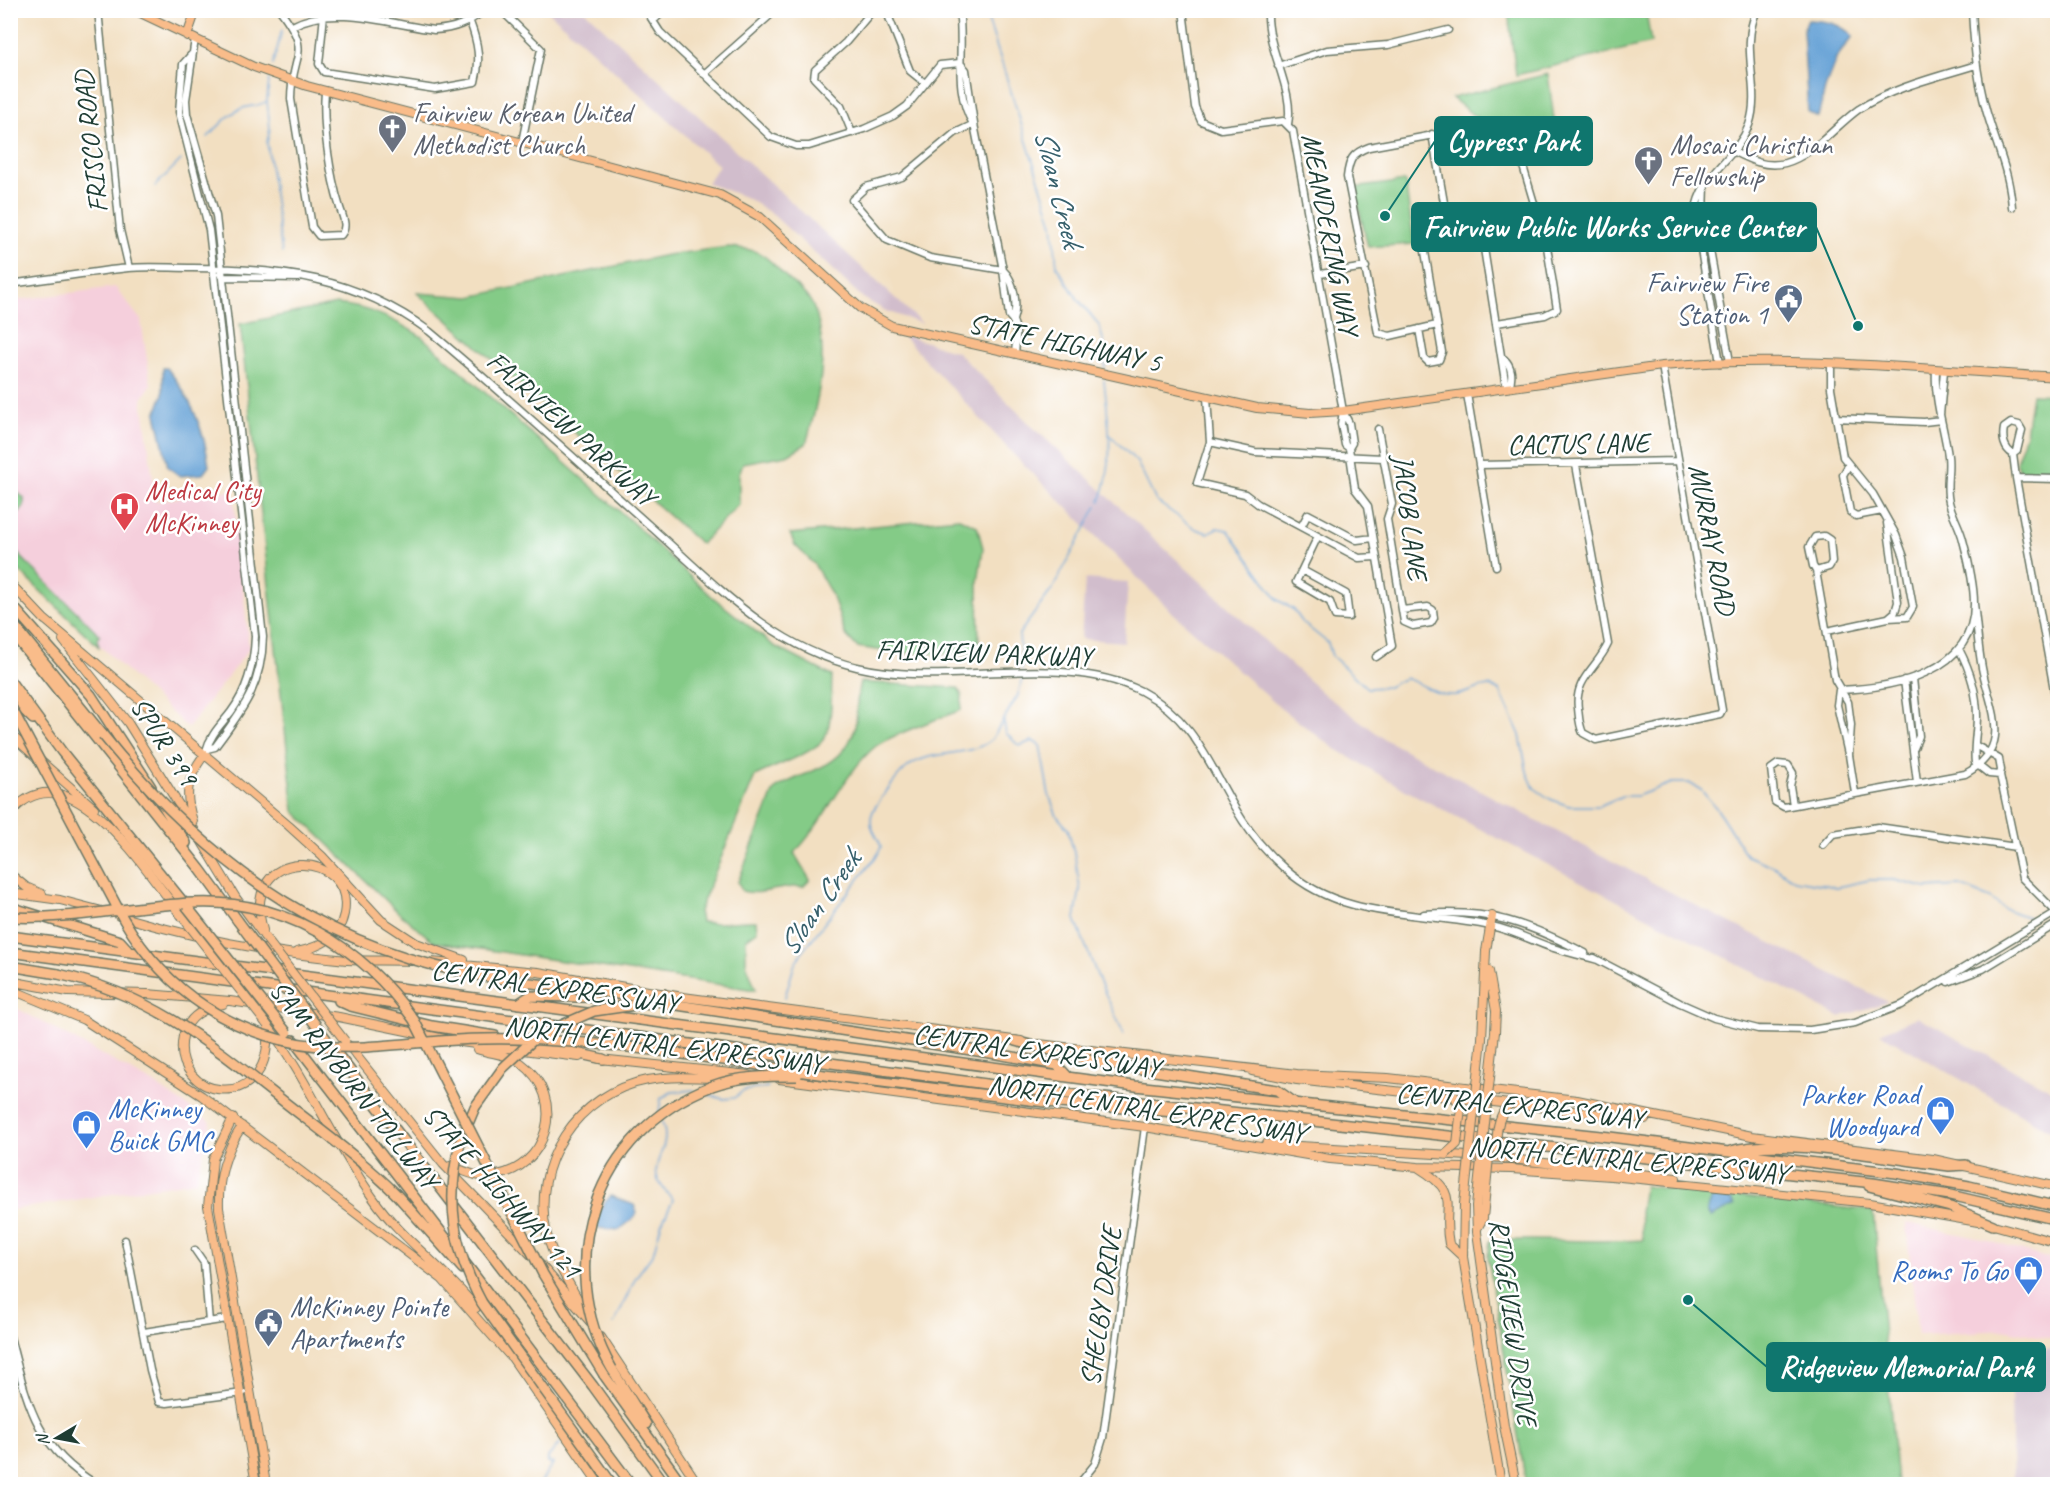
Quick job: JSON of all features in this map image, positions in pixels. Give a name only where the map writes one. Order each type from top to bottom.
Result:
[{"type":"highway","points":[[10,603],[70,669],[115,728],[200,869]]},
{"type":"highway","points":[[10,620],[145,787],[195,836],[243,875],[320,922],[399,954],[461,972],[664,999],[1057,1065],[1068,1077]]},
{"type":"highway","points":[[10,630],[200,869]]},
{"type":"highway","name":"SAM RAYBURN TOLLWAY","points":[[10,681],[62,752],[287,1033],[495,1303],[631,1485]]},
{"type":"highway","points":[[10,696],[62,752]]},
{"type":"highway","points":[[10,705],[124,920],[142,948],[164,974],[194,1000],[245,1029],[282,1041],[339,1047],[474,1039],[561,1041],[1045,1102],[1285,1119]]},
{"type":"highway","name":"SAM RAYBURN TOLLWAY","points":[[200,869],[327,1040],[599,1394],[664,1485]]},
{"type":"highway","points":[[10,917],[81,916],[190,903],[234,904],[269,911],[302,923],[352,952],[391,989],[414,1020],[543,1274],[682,1485]]},
{"type":"highway","points":[[10,907],[120,941],[129,952]]},
{"type":"highway","name":"CENTRAL EXPRESSWAY","points":[[10,936],[1068,1077],[1728,1152],[1924,1178],[2058,1207]]},
{"type":"highway","name":"CENTRAL EXPRESSWAY","points":[[10,952],[332,998],[1023,1089],[1852,1181],[1950,1195],[2058,1220]]},
{"type":"highway","points":[[10,966],[58,974],[123,994],[176,1020],[349,1152],[396,1194],[495,1303]]},
{"type":"highway","points":[[518,1004],[530,996],[664,999]]},
{"type":"highway","points":[[332,998],[350,1006],[432,1026],[569,1050],[603,1059]]},
{"type":"highway","points":[[612,1485],[487,1310],[470,1280],[456,1237],[451,1196],[452,1177],[460,1143],[475,1107],[503,1068],[532,1041],[560,1024],[594,1011],[664,999]]},
{"type":"highway","points":[[1015,1041],[1097,1062],[1277,1090],[1296,1103]]},
{"type":"highway","points":[[608,1372],[589,1314],[584,1259],[589,1220],[596,1201],[603,1183],[624,1151],[662,1113],[711,1086],[753,1077],[833,1076]]},
{"type":"highway","points":[[1728,1152],[1746,1146],[1805,1149],[1949,1166],[1966,1165]]},
{"type":"highway","points":[[1852,1181],[1885,1192],[1958,1210],[1993,1225]]},
{"type":"main road","name":"STATE HIGHWAY 5","points":[[134,10],[254,67],[325,92],[720,195],[767,223],[855,304],[877,319],[904,329],[1207,397],[1284,411],[1343,411],[1662,366],[1730,362],[1831,364],[2058,377]]},
{"type":"main road","points":[[191,38],[196,10]]},
{"type":"main road","name":"SPUR 399","points":[[10,583],[79,658],[123,715],[264,936]]},
{"type":"main road","points":[[43,618],[205,752],[322,856],[381,920],[432,950],[477,964]]},
{"type":"main road","points":[[10,734],[75,789],[109,824],[176,909],[294,1063],[353,1169],[373,1199],[397,1229],[470,1300],[599,1485]]},
{"type":"main road","points":[[197,834],[186,790],[192,772],[205,752]]},
{"type":"main road","points":[[10,814],[27,800],[56,793],[78,800],[109,824]]},
{"type":"main road","points":[[258,924],[258,907],[262,889],[272,875],[281,869],[301,864],[310,865],[324,870],[335,879],[345,908],[339,928],[319,946],[290,954]]},
{"type":"main road","points":[[10,873],[26,888],[60,900],[194,937],[290,954],[348,960],[477,964],[538,972],[664,999],[1307,1074],[1398,1079],[1577,1100],[1679,1123]]},
{"type":"main road","points":[[10,893],[60,900]]},
{"type":"main road","name":"RIDGEVIEW DRIVE","points":[[1492,916],[1486,951],[1485,1017],[1461,1238],[1501,1485]]},
{"type":"main road","name":"STATE HIGHWAY 121","points":[[264,936],[443,1164],[586,1316],[698,1485]]},
{"type":"main road","name":"RIDGEVIEW DRIVE","points":[[1486,951],[1496,1011],[1488,1100],[1486,1157],[1476,1206],[1477,1232],[1492,1349],[1516,1485]]},
{"type":"main road","name":"NORTH CENTRAL EXPRESSWAY","points":[[10,981],[68,993],[147,994],[230,1001],[339,1017],[466,1043],[777,1079],[1145,1127],[1330,1159],[1418,1167],[1571,1172],[1870,1203],[1993,1225],[2058,1243]]},
{"type":"main road","points":[[10,989],[76,1016],[116,1038],[233,1118],[442,1279],[510,1356]]},
{"type":"main road","points":[[230,1001],[200,1011],[191,1019],[184,1032],[182,1043],[185,1063],[200,1082],[210,1088],[228,1090],[247,1084],[263,1068],[267,1055],[268,1028]]},
{"type":"main road","points":[[443,1164],[477,1176],[512,1171],[536,1152],[549,1122],[546,1097],[532,1072],[513,1059],[478,1050],[466,1043]]},
{"type":"main road","points":[[1236,1066],[1266,1076],[1584,1111],[1679,1123],[1752,1136],[1898,1153],[1966,1165],[2058,1187]]},
{"type":"main road","points":[[586,1316],[556,1262],[546,1232],[544,1214],[543,1197],[550,1161],[570,1127],[605,1095],[647,1080],[777,1079]]},
{"type":"main road","points":[[1446,1154],[1457,1144],[1461,1108],[1455,1097]]},
{"type":"main road","points":[[1502,1158],[1497,1150],[1501,1114],[1511,1103]]},
{"type":"main road","points":[[233,1118],[215,1153],[208,1186],[209,1214],[256,1485]]},
{"type":"main road","points":[[242,1126],[229,1148],[222,1169],[220,1214],[266,1485]]},
{"type":"main road","points":[[1241,1143],[1502,1158],[1704,1182],[1728,1188]]},
{"type":"main road","points":[[1418,1167],[1438,1179],[1443,1186],[1447,1195],[1449,1244],[1463,1257]]},
{"type":"main road","points":[[208,1186],[215,1193],[216,1213],[220,1214]]},
{"type":"main road","points":[[1478,1351],[1492,1349]]},
{"type":"street","name":"FRISCO ROAD","points":[[98,10],[120,230],[129,268]]},
{"type":"street","points":[[280,10],[297,34],[300,51],[291,81],[291,99],[312,227],[319,236],[325,237],[341,235],[345,224],[334,187],[324,106],[325,92]]},
{"type":"street","points":[[292,26],[324,15],[447,30],[470,22],[485,10]]},
{"type":"street","points":[[501,10],[541,49],[522,142]]},
{"type":"street","points":[[646,10],[660,32],[771,137],[783,142],[809,146],[852,133],[893,116],[907,106],[940,65],[960,63]]},
{"type":"street","points":[[653,21],[665,10]]},
{"type":"street","points":[[704,74],[776,10]]},
{"type":"street","points":[[852,133],[841,106],[814,78],[815,70],[846,42],[873,10]]},
{"type":"street","points":[[886,10],[910,71],[925,83]]},
{"type":"street","points":[[959,10],[959,72],[965,110],[974,124],[1003,270],[1009,316],[1013,320],[1017,338],[1015,354]]},
{"type":"street","name":"MEANDERING WAY","points":[[1184,10],[1195,107],[1201,121],[1221,129],[1279,121],[1287,124],[1293,131],[1343,411],[1341,424],[1345,444],[1349,448],[1355,489],[1368,506],[1392,646],[1376,657]]},
{"type":"street","points":[[1268,10],[1268,36],[1290,113],[1287,124]]},
{"type":"street","points":[[1720,363],[1695,221],[1696,202],[1705,183],[1743,137],[1752,110],[1748,45],[1757,10]]},
{"type":"street","points":[[1972,10],[1976,65],[1991,126],[2003,154],[2010,184],[2012,207]]},
{"type":"street","points":[[324,15],[320,69],[324,72],[435,89],[475,82],[479,56],[470,22]]},
{"type":"street","points":[[1278,66],[1327,50],[1399,44],[1448,30]]},
{"type":"street","points":[[191,38],[186,100],[199,161],[216,216],[248,492],[259,637],[246,686],[235,706],[207,742],[205,752]]},
{"type":"street","points":[[191,55],[183,64],[179,100],[191,163],[205,206],[226,390],[259,637]]},
{"type":"street","points":[[1732,151],[1755,162],[1771,165],[1796,159],[1859,109],[1884,96],[1976,65]]},
{"type":"street","points":[[974,124],[955,133],[902,177],[866,187],[852,200],[887,240],[930,258],[1003,270]]},
{"type":"street","points":[[1437,325],[1382,336],[1378,333],[1347,177],[1349,161],[1357,151],[1363,149],[1482,126],[1515,147],[1547,247],[1557,309],[1554,313],[1497,323]]},
{"type":"street","points":[[1432,134],[1449,231]]},
{"type":"street","points":[[191,163],[199,161]]},
{"type":"street","points":[[1705,183],[1704,217],[1730,362]]},
{"type":"street","points":[[1419,329],[1424,358],[1433,362],[1439,360],[1442,352],[1423,240],[1431,234],[1473,227],[1478,230],[1504,358],[1505,381],[1509,387]]},
{"type":"street","points":[[1320,274],[1366,267]]},
{"type":"street","name":"FAIRVIEW PARKWAY","points":[[10,284],[129,268],[269,269],[310,278],[367,295],[398,310],[429,331],[737,605],[781,636],[820,655],[857,667],[895,673],[1059,673],[1115,680],[1159,702],[1198,740],[1242,820],[1258,842],[1284,868],[1304,883],[1338,901],[1369,910],[1490,926],[1598,960]]},
{"type":"street","points":[[213,268],[223,277]]},
{"type":"street","name":"FAIRVIEW PARKWAY","points":[[223,277],[310,278]]},
{"type":"street","points":[[1827,631],[1888,618],[1907,617],[1911,615],[1913,607],[1904,557],[1896,535],[1887,523],[1873,494],[1848,466],[1841,451],[1831,387],[1831,364]]},
{"type":"street","points":[[224,367],[233,366]]},
{"type":"street","name":"MURRAY ROAD","points":[[1576,465],[1608,644],[1601,658],[1581,681],[1577,692],[1581,728],[1587,737],[1596,740],[1716,716],[1722,710],[1695,542],[1677,461],[1662,366]]},
{"type":"street","points":[[1793,805],[1790,786],[1793,773],[1788,765],[1778,764],[1770,772],[1774,802],[1779,807],[1793,805],[1917,782],[1965,774],[1977,766],[1989,752],[1996,734],[1996,718],[1983,670],[1963,540],[1948,500],[1948,459],[1941,418],[1935,400],[1940,371]]},
{"type":"street","points":[[1467,394],[1496,566]]},
{"type":"street","points":[[1207,397],[1210,442],[1197,483],[1245,494],[1258,504],[1359,558],[1376,557]]},
{"type":"street","points":[[1836,418],[1924,422],[1941,418]]},
{"type":"street","points":[[2013,454],[2017,451],[2022,430],[2019,425],[2011,423],[2004,428],[2003,433],[2006,446],[2013,454],[2058,712]]},
{"type":"street","name":"JACOB LANE","points":[[1378,429],[1392,504],[1387,519],[1404,622],[1413,626],[1431,623],[1434,618],[1433,610],[1428,607],[1403,614]]},
{"type":"street","points":[[1210,442],[1254,452],[1337,454],[1383,459]]},
{"type":"street","name":"CACTUS LANE","points":[[1479,465],[1576,465],[1677,461]]},
{"type":"street","points":[[1848,466],[1843,475],[1850,512],[1859,516],[1882,511]]},
{"type":"street","points":[[2016,478],[2058,479]]},
{"type":"street","points":[[239,493],[248,492]]},
{"type":"street","points":[[1301,527],[1308,514],[1357,540],[1373,538]]},
{"type":"street","points":[[1887,523],[1898,602],[1895,612],[1888,618]]},
{"type":"street","points":[[1302,570],[1346,594],[1349,617],[1335,616],[1330,602],[1296,582],[1318,536]]},
{"type":"street","points":[[1816,571],[1829,567],[1832,562],[1830,540],[1824,536],[1815,537],[1810,542],[1839,690],[1837,705],[1855,793]]},
{"type":"street","points":[[1839,690],[1904,680],[1936,670],[1959,649],[1970,626],[1974,604]]},
{"type":"street","points":[[1387,620],[1403,614]]},
{"type":"street","points":[[1959,649],[1971,674],[1976,697],[1977,766]]},
{"type":"street","points":[[1913,678],[1919,736],[1914,749]]},
{"type":"street","points":[[1904,680],[1917,782]]},
{"type":"street","points":[[1839,690],[1846,696],[1848,702],[1851,725],[1849,755]]},
{"type":"street","points":[[1975,745],[1989,752],[2000,762],[2000,775],[2024,882],[2057,913]]},
{"type":"street","points":[[1977,766],[1989,774],[2000,775]]},
{"type":"street","points":[[1823,845],[1833,834],[1878,827],[2016,848]]},
{"type":"street","name":"FAIRVIEW PARKWAY","points":[[1399,914],[1458,912],[1492,916],[1537,929],[1707,1016],[1735,1024],[1779,1031],[1810,1030],[1855,1023],[1902,1005],[2057,913]]},
{"type":"street","name":"FAIRVIEW PARKWAY","points":[[1936,986],[1983,969],[2058,923]]},
{"type":"street","name":"SHELBY DRIVE","points":[[1079,1485],[1095,1464],[1103,1438],[1145,1127]]},
{"type":"street","points":[[125,1240],[159,1402],[167,1403],[250,1392]]},
{"type":"street","points":[[195,1250],[204,1263],[209,1322]]},
{"type":"street","points":[[144,1332],[227,1319]]},
{"type":"street","points":[[10,1337],[26,1400],[42,1434],[68,1465],[96,1485]]},
{"type":"shaded area","points":[[548,11],[585,11],[923,324],[886,311],[863,298],[772,214],[747,198],[707,183],[719,166]]},
{"type":"shaded area","name":"Medical City McKinney","points":[[115,287],[141,320],[151,385],[142,399],[156,501],[233,490],[249,649],[188,728],[11,563],[10,301]]},
{"type":"shaded area","points":[[901,334],[957,352],[1037,431],[1276,651],[1325,695],[1386,740],[1687,901],[1888,1002],[1839,1017],[1409,792],[1334,748],[1284,711],[1172,612],[1017,458]]},
{"type":"shaded area","points":[[1085,579],[1128,582],[1124,642],[1081,639]]},
{"type":"shaded area","points":[[11,1005],[153,1083],[211,1122],[196,1181],[11,1210]]},
{"type":"shaded area","points":[[1917,1017],[2057,1093],[2057,1135],[1880,1033]]},
{"type":"shaded area","points":[[1906,1223],[1982,1239],[2057,1261],[2057,1340],[2009,1330],[1918,1335]]},
{"type":"shaded area","points":[[2057,1349],[2057,1484],[2013,1484],[2010,1352]]},
{"type":"green space","points":[[1508,11],[1646,11],[1651,43],[1516,75]]},
{"type":"green space","points":[[1548,74],[1555,127],[1507,142],[1452,98]]},
{"type":"green space","points":[[1405,181],[1414,244],[1368,247],[1354,188]]},
{"type":"green space","points":[[728,247],[748,249],[761,254],[810,300],[818,320],[821,337],[821,374],[806,444],[787,455],[743,463],[739,474],[739,504],[701,544],[417,293],[470,297],[667,255]]},
{"type":"green space","points":[[336,304],[381,315],[422,337],[634,524],[709,594],[774,646],[832,676],[830,720],[826,736],[809,751],[755,776],[699,911],[701,922],[756,921],[757,931],[746,939],[746,963],[756,990],[434,942],[399,913],[294,811],[240,324]]},
{"type":"green space","points":[[2032,394],[2057,395],[2057,474],[2020,473],[2016,462],[2026,434]]},
{"type":"green space","points":[[18,493],[24,498],[24,506],[20,512],[11,513],[11,495]]},
{"type":"green space","points":[[959,518],[977,526],[983,548],[978,582],[979,654],[897,653],[857,647],[845,634],[833,597],[814,564],[795,545],[790,534]]},
{"type":"green space","points":[[11,547],[100,635],[97,640],[99,647],[11,563]]},
{"type":"green space","points":[[860,682],[958,688],[962,696],[961,710],[892,737],[876,746],[854,769],[816,827],[794,853],[810,880],[803,887],[757,892],[742,891],[738,882],[774,790],[829,763],[846,746],[855,728]]},
{"type":"green space","points":[[1644,1186],[1873,1211],[1897,1484],[1526,1484],[1488,1257],[1490,1241],[1643,1240],[1640,1213]]},
{"type":"water","points":[[1808,20],[1832,24],[1843,28],[1853,36],[1837,57],[1826,85],[1818,117],[1808,112],[1803,30]]},
{"type":"water","points":[[163,368],[167,368],[183,390],[200,426],[209,466],[203,474],[180,476],[168,467],[156,414],[163,394]]},
{"type":"water","points":[[611,1196],[634,1205],[637,1212],[634,1218],[619,1230],[597,1228],[596,1223],[600,1210]]},
{"type":"water","points":[[1712,1198],[1731,1199],[1734,1206],[1711,1217],[1707,1212]]},
{"type":"waterway","name":"Sloan Creek","points":[[985,10],[1053,224],[1057,267],[1077,298],[1099,325],[1105,347],[1105,368]]},
{"type":"waterway","points":[[273,65],[282,30]]},
{"type":"waterway","points":[[208,137],[233,113],[267,101],[269,80]]},
{"type":"waterway","points":[[267,101],[270,129],[267,142],[282,253]]},
{"type":"waterway","points":[[155,186],[181,160]]},
{"type":"waterway","name":"Sloan Creek","points":[[1100,501],[1108,471],[1110,441],[1104,380]]},
{"type":"waterway","points":[[1109,434],[1137,462],[1156,501],[1196,529],[1208,533],[1217,528],[1228,530],[1277,599],[1294,610],[1303,623],[1328,643],[1332,656],[1367,688],[1388,687],[1405,678],[1435,692],[1448,695],[1489,686],[1500,691],[1520,735],[1527,772],[1534,788],[1550,799],[1569,806],[1599,806],[1622,796],[1637,796],[1672,783],[1689,783],[1701,790],[1717,809],[1747,856],[1771,865],[1795,880],[1837,887],[1870,880],[1894,880],[1926,888],[1960,886],[1990,898],[2005,909],[2030,918]]},
{"type":"waterway","name":"Sloan Creek","points":[[1022,670],[1019,634],[1053,588],[1097,506]]},
{"type":"waterway","name":"Sloan Creek","points":[[785,997],[794,966],[802,952],[878,854],[881,847],[872,828],[871,818],[882,797],[901,773],[919,760],[973,749],[992,739],[1018,695],[1023,675]]},
{"type":"waterway","points":[[1003,719],[1006,733],[1019,746],[1032,741],[1040,745],[1049,795],[1057,816],[1068,829],[1075,857],[1080,889],[1075,919],[1099,980],[1124,1034]]},
{"type":"waterway","name":"Sloan Creek","points":[[707,1094],[723,1099],[734,1098],[743,1091],[768,1087]]},
{"type":"waterway","name":"Sloan Creek","points":[[659,1112],[661,1098],[672,1092],[694,1090]]},
{"type":"waterway","name":"Sloan Creek","points":[[614,1324],[636,1277],[653,1254],[661,1225],[673,1200],[659,1183],[656,1172],[665,1138],[661,1120]]},
{"type":"waterway","name":"Sloan Creek","points":[[540,1484],[553,1463],[548,1462],[548,1457],[560,1443]]},
{"type":"place","name":"Fairview Korean United Methodist Church","points":[[392,154]]},
{"type":"place","name":"Mosaic Christian Fellowship","points":[[1649,186]]},
{"type":"place","name":"Cypress Park","points":[[1385,216]]},
{"type":"place","name":"Fairview Fire Station 1","points":[[1789,324]]},
{"type":"place","name":"Fairview Public Works Service Center","points":[[1858,326]]},
{"type":"place","name":"Medical City McKinney","points":[[124,532]]},
{"type":"place","name":"Parker Road Woodyard","points":[[1940,1136]]},
{"type":"place","name":"McKinney Buick GMC","points":[[87,1150]]},
{"type":"place","name":"Rooms To Go","points":[[2029,1296]]},
{"type":"place","name":"Ridgeview Memorial Park","points":[[1688,1300]]},
{"type":"place","name":"McKinney Pointe Apartments","points":[[269,1348]]}]
